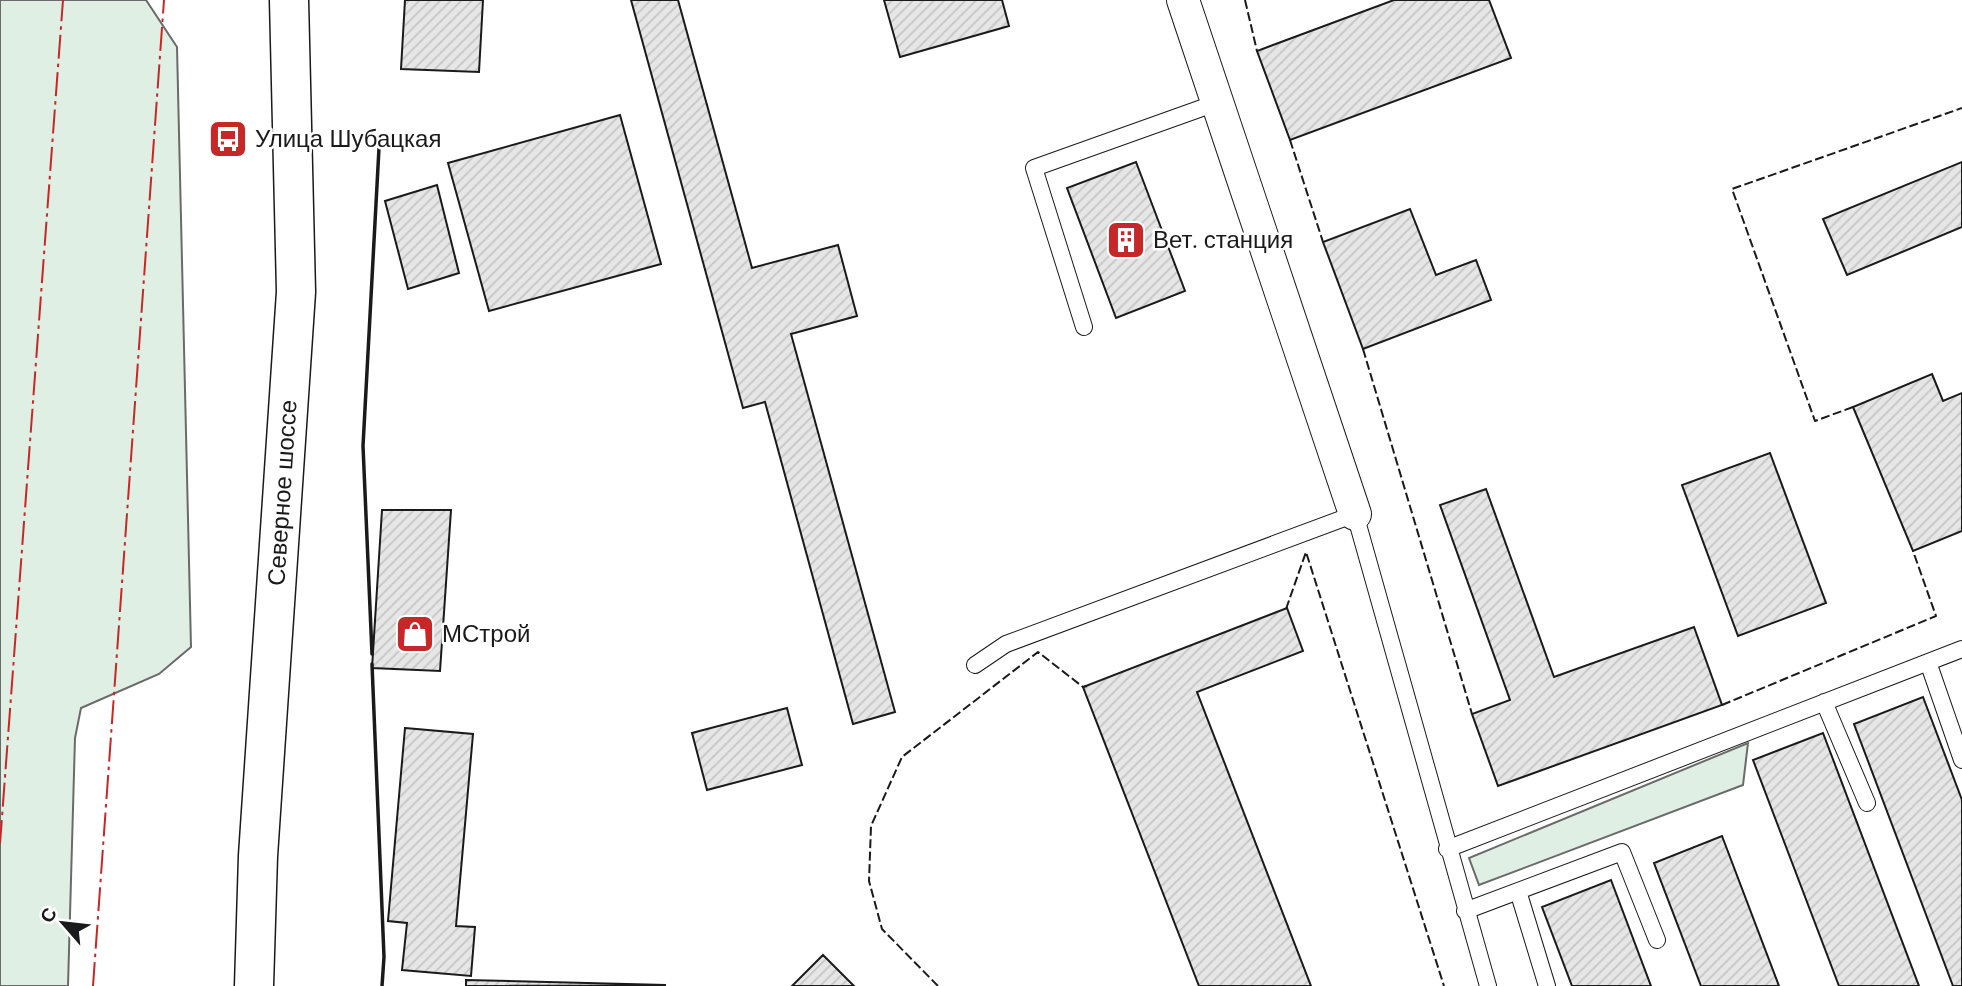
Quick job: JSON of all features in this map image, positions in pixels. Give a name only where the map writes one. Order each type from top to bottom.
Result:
[{"type":"main road","name":"Северное шоссе","points":[[254,986],[258,856],[296,292],[289,0]]},
{"type":"street","points":[[1183,0],[1355,514]]},
{"type":"lane","points":[[1084,327],[1034,168],[1216,103]]},
{"type":"lane","points":[[975,664],[1006,644],[1355,514],[1447,849],[1488,986]]},
{"type":"lane","points":[[1447,849],[1962,649]]},
{"type":"lane","points":[[1928,662],[1962,760]]},
{"type":"lane","points":[[1824,702],[1867,803]]},
{"type":"lane","points":[[1465,911],[1622,852],[1657,940]]},
{"type":"lane","points":[[1518,891],[1547,986]]},
{"type":"green space","points":[[0,0],[146,0],[177,47],[191,647],[159,674],[81,708],[75,738],[68,986],[0,986]]},
{"type":"green space","points":[[1748,743],[1743,785],[1479,885],[1469,858]]},
{"type":"building","points":[[405,0],[483,0],[479,72],[401,69]]},
{"type":"building","points":[[631,0],[678,0],[752,268],[838,245],[857,316],[791,334],[895,712],[853,724],[765,402],[743,408]]},
{"type":"building","points":[[884,0],[1002,0],[1009,26],[900,57]]},
{"type":"building","points":[[1394,0],[1489,0],[1511,58],[1290,140],[1257,51]]},
{"type":"building","points":[[620,115],[661,264],[489,311],[448,163]]},
{"type":"building","name":"Вет. станция","points":[[1136,162],[1185,291],[1116,318],[1067,188]]},
{"type":"building","points":[[1962,162],[1962,227],[1847,275],[1823,219]]},
{"type":"building","points":[[437,185],[459,273],[408,289],[385,201]]},
{"type":"building","points":[[1410,209],[1436,275],[1476,260],[1491,300],[1363,349],[1323,242]]},
{"type":"building","points":[[1932,374],[1943,401],[1962,393],[1962,531],[1913,551],[1853,407]]},
{"type":"building","points":[[1770,453],[1826,603],[1738,636],[1682,485]]},
{"type":"building","points":[[1486,489],[1554,677],[1694,627],[1722,705],[1498,786],[1472,714],[1510,700],[1440,505]]},
{"type":"building","points":[[382,510],[451,510],[440,671],[372,668]]},
{"type":"building","points":[[1287,608],[1303,651],[1197,692],[1311,986],[1199,986],[1083,687]]},
{"type":"building","points":[[1923,697],[1962,800],[1962,986],[1953,986],[1854,724]]},
{"type":"building","points":[[787,708],[802,765],[707,790],[692,733]]},
{"type":"building","points":[[405,728],[473,734],[456,926],[475,927],[471,976],[402,970],[407,923],[388,921]]},
{"type":"building","points":[[1823,733],[1919,986],[1839,986],[1753,760]]},
{"type":"building","points":[[1722,836],[1779,986],[1701,986],[1654,863]]},
{"type":"building","points":[[1611,880],[1651,986],[1572,986],[1542,907]]},
{"type":"building","points":[[823,955],[854,986],[792,986]]},
{"type":"building","points":[[466,980],[666,985],[466,986]]},
{"type":"fence","points":[[1245,0],[1257,51]]},
{"type":"fence","points":[[1853,407],[1815,421],[1732,189],[1962,108]]},
{"type":"fence","points":[[1290,140],[1323,242]]},
{"type":"fence","points":[[1363,349],[1472,714]]},
{"type":"fence","points":[[1722,705],[1936,616],[1913,551]]},
{"type":"fence","points":[[1286,609],[1306,552],[1444,986]]},
{"type":"fence","points":[[938,986],[882,929],[869,881],[871,826],[902,757],[1038,652],[1083,687],[1087,686]]},
{"type":"wall","points":[[372,654],[363,446],[379,148]]},
{"type":"wall","points":[[372,664],[384,957],[382,986]]},
{"type":"power","points":[[0,844],[63,0]]},
{"type":"power","points":[[93,986],[164,0]]},
{"type":"place","name":"Улица Шубацкая","points":[[228,139]]},
{"type":"place","name":"Вет. станция","points":[[1126,240]]},
{"type":"place","name":"МСтрой","points":[[415,634]]}]
